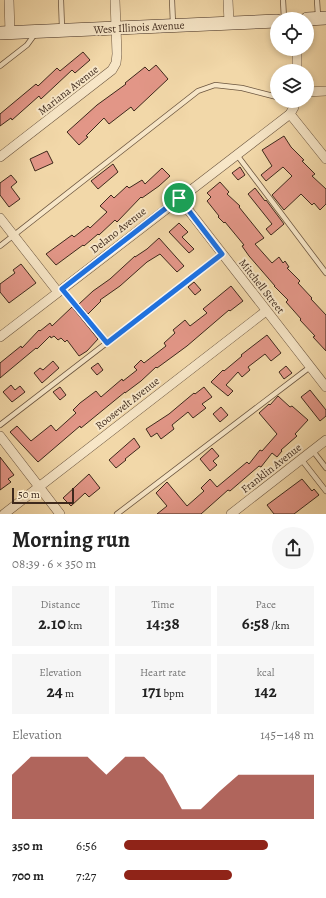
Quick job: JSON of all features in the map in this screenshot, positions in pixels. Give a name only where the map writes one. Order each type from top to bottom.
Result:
[{"type":"main road","name":"West Illinois Avenue","points":[[5,33],[270,21]]},
{"type":"street","points":[[5,33],[9,0]]},
{"type":"street","name":"Mariana Avenue","points":[[0,158],[112,70],[117,58],[115,0]]},
{"type":"street","points":[[228,0],[229,23]]},
{"type":"street","points":[[314,92],[326,92]]},
{"type":"street","points":[[293,108],[290,114],[326,159]]},
{"type":"street","name":"Delano Avenue","points":[[0,337],[290,114]]},
{"type":"street","name":"Mitchell Street","points":[[179,198],[326,387]]},
{"type":"street","points":[[0,218],[60,291]]},
{"type":"street","name":"Roosevelt Avenue","points":[[4,514],[266,310]]},
{"type":"street","points":[[0,436],[60,514]]},
{"type":"street","name":"Franklin Avenue","points":[[231,514],[326,440]]},
{"type":"lane","points":[[61,0],[62,30]]},
{"type":"lane","points":[[172,0],[174,25]]},
{"type":"lane","points":[[283,0],[284,12]]},
{"type":"lane","points":[[317,0],[317,19]]},
{"type":"lane","points":[[0,66],[27,45],[37,31]]},
{"type":"lane","points":[[0,246],[198,91],[215,85],[242,88],[270,95]]},
{"type":"lane","points":[[237,154],[326,274]]},
{"type":"lane","points":[[0,426],[222,254]]},
{"type":"lane","points":[[60,291],[107,343]]},
{"type":"lane","points":[[117,514],[310,367]]},
{"type":"lane","points":[[313,451],[326,468]]},
{"type":"lane","points":[[301,459],[326,492]]},
{"type":"building","points":[[83,52],[90,60],[75,73],[72,70],[41,99],[39,96],[12,120],[11,118],[0,126],[0,114],[36,84],[38,86],[57,68],[60,71]]},
{"type":"building","points":[[156,65],[168,79],[134,111],[131,107],[109,124],[104,118],[79,145],[67,132],[97,105],[126,84],[125,83],[145,67],[149,71]]},
{"type":"building","points":[[284,136],[291,147],[304,160],[302,161],[315,174],[312,176],[326,189],[326,204],[320,210],[314,203],[312,205],[301,194],[284,210],[272,195],[292,176],[283,167],[266,181],[261,175],[272,166],[262,150]]},
{"type":"building","points":[[47,151],[53,163],[35,171],[30,159]]},
{"type":"building","points":[[113,164],[118,172],[98,189],[91,181]]},
{"type":"building","points":[[240,167],[245,175],[238,180],[232,173]]},
{"type":"building","points":[[162,168],[170,176],[159,186],[142,198],[141,197],[117,222],[115,220],[99,235],[98,234],[84,246],[83,245],[56,265],[46,254],[72,235],[74,237],[88,226],[90,228],[107,212],[100,206],[111,195],[114,198],[127,186],[129,188],[142,180],[145,184]]},
{"type":"building","points":[[11,175],[17,182],[11,187],[20,199],[9,207],[0,195],[0,183]]},
{"type":"building","points":[[220,182],[229,192],[227,194],[240,206],[239,207],[264,238],[255,244],[272,263],[279,257],[283,263],[285,261],[289,267],[287,268],[300,281],[298,283],[326,315],[326,351],[313,337],[315,336],[286,302],[288,300],[249,256],[242,246],[244,245],[225,222],[224,223],[218,217],[219,216],[207,201],[211,197],[207,193]]},
{"type":"building","points":[[255,188],[284,224],[271,235],[266,229],[272,224],[248,194]]},
{"type":"building","points":[[179,223],[188,232],[182,237],[194,249],[189,253],[169,232]]},
{"type":"building","points":[[159,238],[184,266],[177,272],[160,254],[147,262],[120,286],[100,300],[101,301],[88,314],[79,304],[135,256],[147,249]]},
{"type":"building","points":[[21,264],[36,283],[9,303],[0,292],[0,284],[15,273],[13,270]]},
{"type":"building","points":[[194,282],[201,290],[195,295],[188,287]]},
{"type":"building","points":[[231,286],[243,301],[230,311],[229,310],[187,346],[157,368],[156,367],[141,381],[125,392],[81,428],[80,426],[38,462],[10,432],[17,426],[31,441],[51,425],[56,431],[76,413],[73,410],[80,403],[96,391],[101,397],[122,379],[123,381],[137,370],[134,367],[141,360],[144,363],[166,346],[164,343],[175,333],[173,330],[185,320],[190,326],[207,313],[203,309]]},
{"type":"building","points":[[72,307],[98,339],[87,351],[79,356],[67,340],[65,342],[61,338],[58,340],[54,336],[51,338],[50,336],[37,349],[36,348],[0,378],[0,363],[21,346],[22,348],[39,330],[40,331],[50,323],[52,326]]},
{"type":"building","points":[[267,335],[281,353],[271,361],[265,354],[248,367],[250,370],[242,377],[238,372],[226,385],[233,391],[228,396],[211,382],[223,370],[224,371],[242,356],[241,355]]},
{"type":"building","points":[[53,361],[59,368],[42,383],[34,373],[40,368],[43,370]]},
{"type":"building","points":[[98,363],[103,370],[97,375],[91,368]]},
{"type":"building","points":[[286,366],[292,373],[284,379],[279,372]]},
{"type":"building","points":[[11,385],[15,390],[20,386],[25,392],[12,402],[3,392]]},
{"type":"building","points":[[60,387],[66,395],[60,400],[53,392]]},
{"type":"building","points":[[204,387],[212,397],[202,404],[206,408],[193,418],[188,412],[172,425],[174,429],[161,439],[157,433],[151,437],[146,429],[169,414],[194,393],[195,394]]},
{"type":"building","points":[[310,390],[326,410],[326,416],[320,421],[301,397]]},
{"type":"building","points":[[278,396],[308,420],[295,434],[297,436],[281,450],[282,451],[277,457],[272,453],[261,467],[259,466],[230,491],[228,490],[201,514],[157,514],[167,506],[156,493],[167,482],[187,506],[204,491],[201,488],[210,479],[217,487],[247,462],[249,464],[260,450],[262,451],[277,434],[259,413],[269,404],[270,405]]},
{"type":"building","points":[[221,407],[228,415],[220,422],[213,414]]},
{"type":"building","points":[[134,438],[140,447],[116,468],[109,460]]},
{"type":"building","points":[[212,448],[219,456],[213,461],[217,465],[210,471],[200,459]]},
{"type":"building","points":[[0,457],[14,475],[8,479],[11,482],[0,490]]},
{"type":"building","points":[[89,474],[100,488],[89,497],[85,493],[71,506],[63,498]]},
{"type":"building","points":[[302,479],[312,491],[314,489],[319,495],[294,514],[274,514],[267,505]]},
{"type":"route","points":[[179,198],[222,254],[107,343],[62,289],[179,198]]}]
